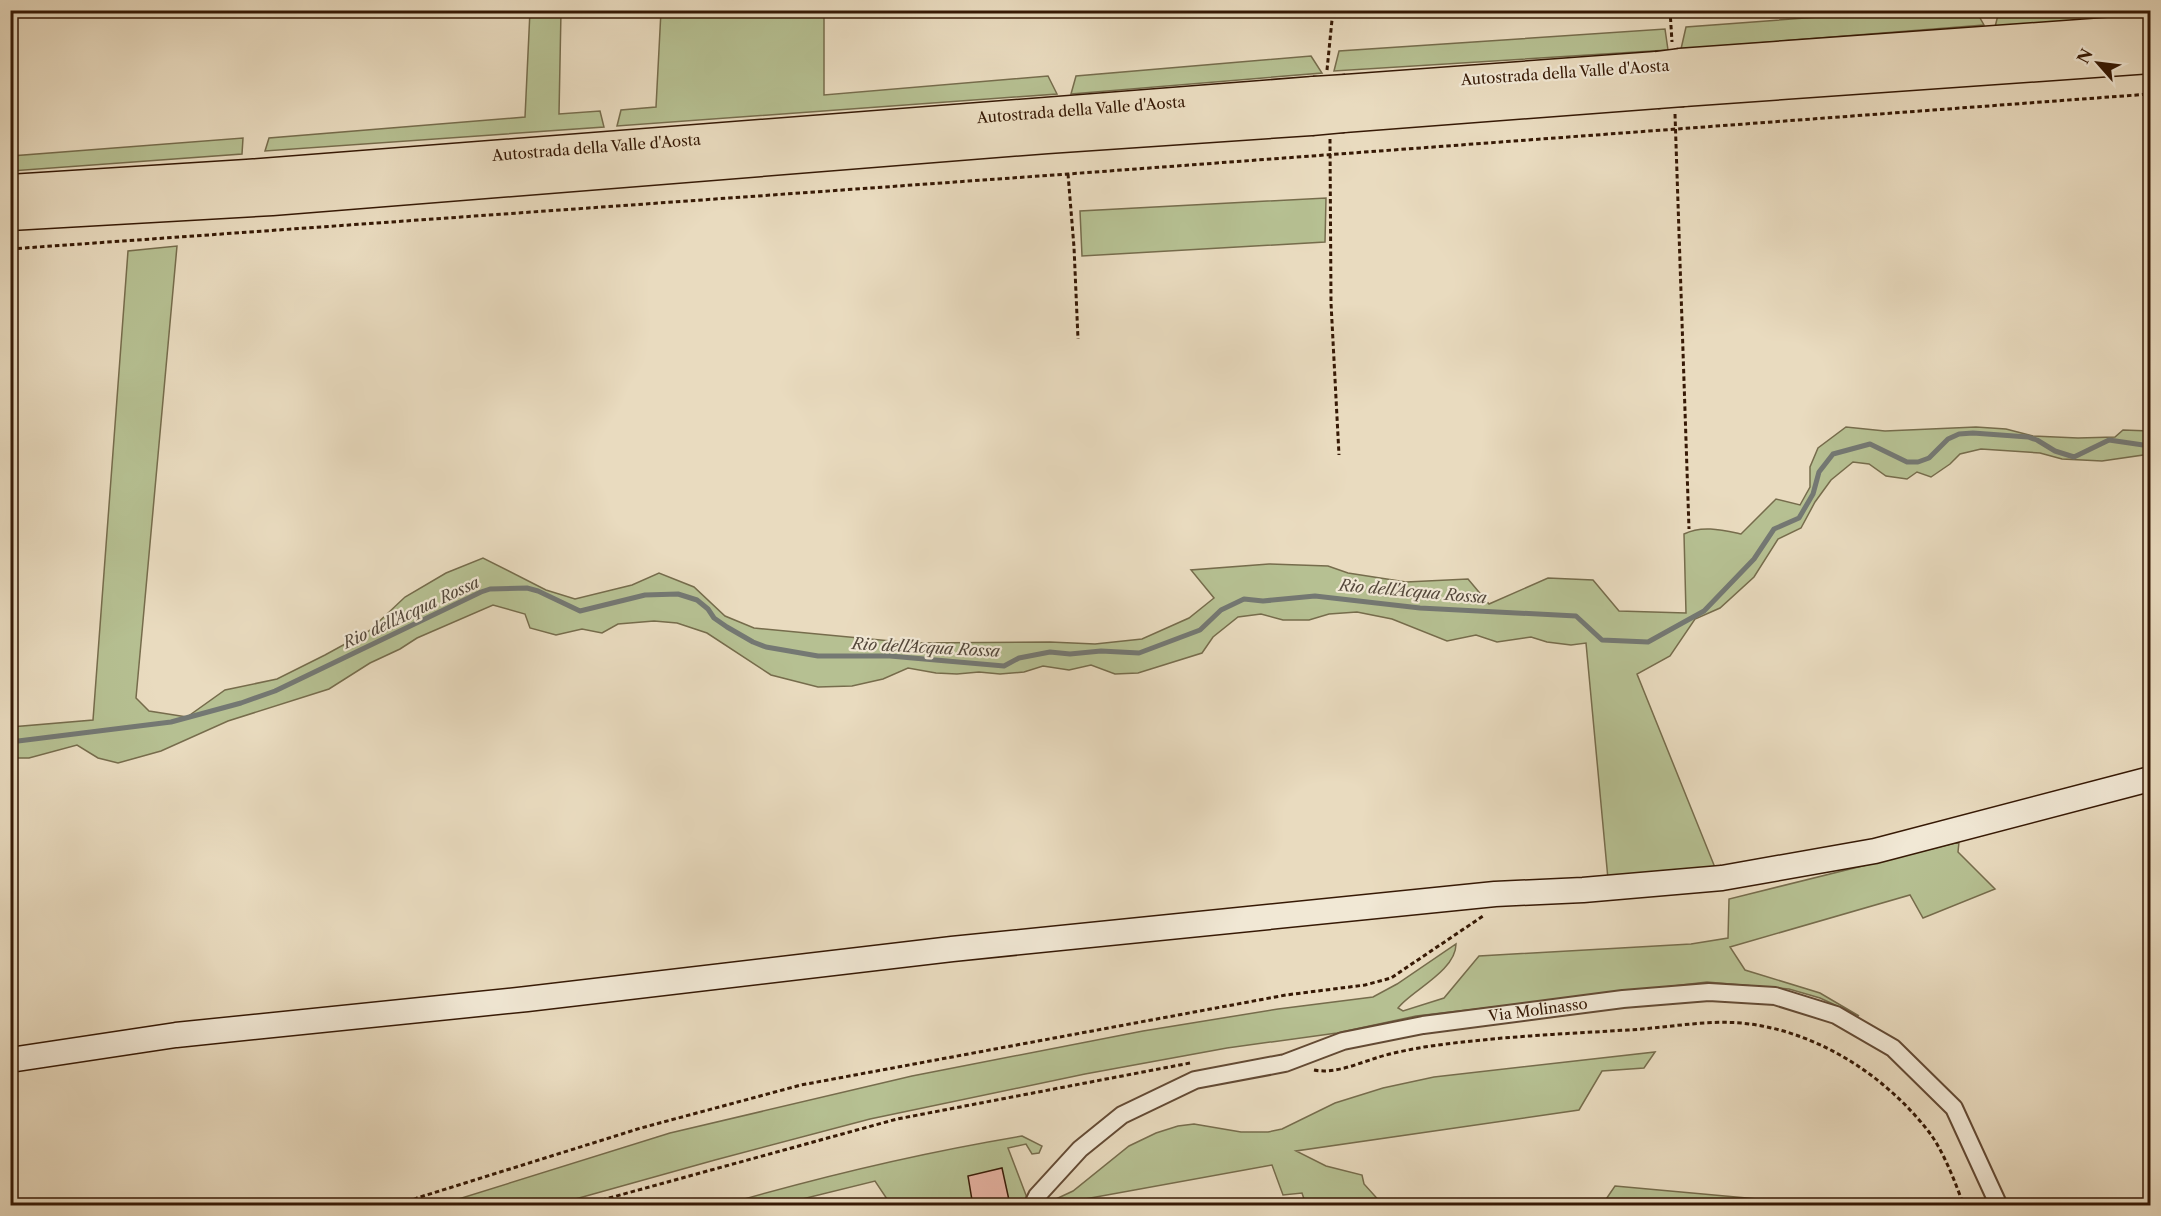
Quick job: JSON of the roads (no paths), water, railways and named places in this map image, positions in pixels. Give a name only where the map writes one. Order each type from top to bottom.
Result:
[{"type":"highway","name":"Autostrada della Valle d'Aosta","points":[[1989,56],[2151,30]]},
{"type":"highway","name":"Autostrada della Valle d'Aosta","points":[[10,215],[258,187],[1669,79],[1989,56],[2151,58]]},
{"type":"highway","name":"Autostrada della Valle d'Aosta","points":[[10,190],[258,187]]},
{"type":"main road","points":[[10,1060],[176,1035],[527,999],[952,949],[1495,894],[1582,890],[1722,878],[1875,851],[2151,779]]},
{"type":"street","name":"Via Molinasso","points":[[1032,1206],[1037,1196],[1080,1149],[1122,1115],[1196,1080],[1285,1063],[1343,1041],[1423,1025],[1623,999],[1709,992],[1774,996],[1836,1015],[1893,1048],[1954,1108],[1999,1206]]},
{"type":"waterway","name":"Rio dell'Acqua Rossa","points":[[10,742],[171,722],[241,703],[275,691],[490,589],[527,588],[580,611],[645,595],[678,594],[697,600],[708,609],[714,618],[727,627],[766,647],[818,656],[890,656],[1004,666],[1019,658],[1050,652],[1139,653],[1200,630],[1221,610],[1244,599],[1263,601],[1315,596],[1420,608],[1576,616],[1602,640],[1648,642],[1704,611],[1754,559],[1774,529],[1799,518],[1813,494],[1819,472],[1833,454],[1870,444],[1907,462],[1918,462],[1929,458],[1948,439],[1959,434],[1973,433],[2028,437],[2055,451],[2074,457],[2109,440],[2150,446]]}]
